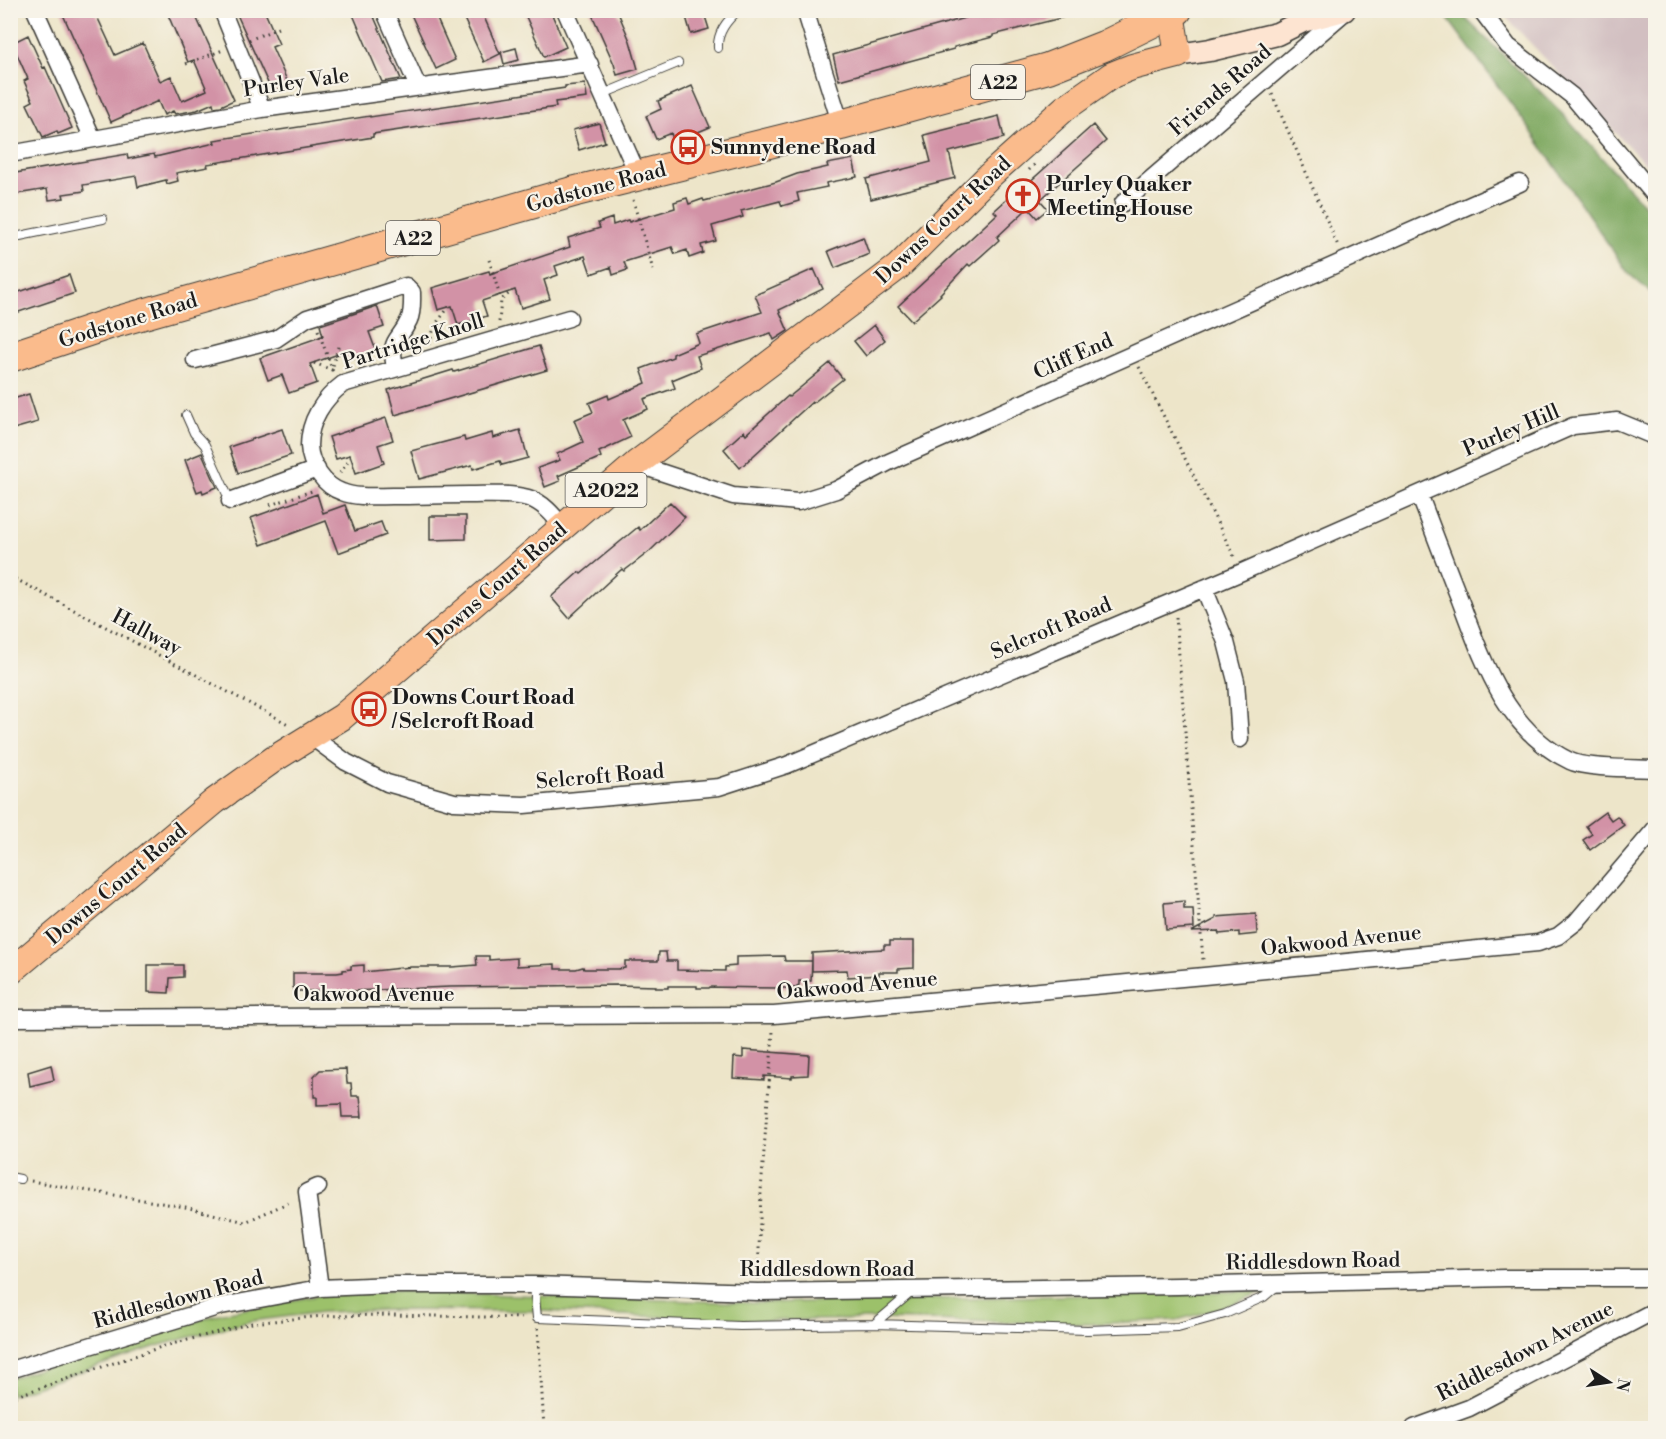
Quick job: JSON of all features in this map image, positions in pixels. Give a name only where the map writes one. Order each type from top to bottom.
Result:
[{"type":"highway","name":"Godstone Road","points":[[10,357],[112,323],[635,189],[841,125],[1048,68],[1104,46],[1174,11]]},
{"type":"main road","points":[[1174,11],[1178,55]]},
{"type":"main road","name":"Downs Court Road","points":[[10,972],[215,801],[274,759],[342,717],[372,693],[636,464],[898,267],[988,177],[1065,108],[1112,75],[1132,67],[1178,55]]},
{"type":"street","points":[[35,10],[93,139]]},
{"type":"street","points":[[222,10],[262,109]]},
{"type":"street","points":[[384,10],[418,87]]},
{"type":"street","points":[[565,10],[603,94],[635,189]]},
{"type":"street","points":[[804,10],[841,125]]},
{"type":"street","points":[[1178,55],[1277,34],[1303,21],[1345,10]]},
{"type":"street","name":"Friends Road","points":[[1123,203],[1345,10]]},
{"type":"street","points":[[1481,10],[1508,46],[1572,96],[1656,197]]},
{"type":"street","name":"Purley Vale","points":[[10,154],[262,109],[590,64]]},
{"type":"street","name":"Cliff End","points":[[636,464],[733,496],[798,502],[836,490],[889,462],[1520,183]]},
{"type":"street","points":[[195,360],[276,339],[314,316],[402,286],[408,287],[412,292],[411,315],[396,338],[392,351],[395,368]]},
{"type":"street","name":"Partridge Knoll","points":[[321,475],[311,455],[310,435],[320,407],[338,387],[395,368],[569,318]]},
{"type":"street","name":"Purley Hill","points":[[1419,494],[1573,426],[1617,422],[1651,435],[1656,440]]},
{"type":"street","points":[[230,501],[321,475],[335,489],[355,495],[507,494],[532,499],[548,510],[563,527]]},
{"type":"street","points":[[1419,494],[1484,665],[1507,707],[1542,744],[1572,762],[1656,768]]},
{"type":"street","name":"Selcroft Road","points":[[312,737],[346,762],[387,783],[454,802],[525,805],[719,787],[788,765],[1419,494]]},
{"type":"street","points":[[1204,588],[1226,642],[1236,681],[1240,739]]},
{"type":"street","name":"Oakwood Avenue","points":[[10,1018],[774,1015],[1538,943],[1558,936],[1576,922],[1656,828]]},
{"type":"street","points":[[308,1192],[320,1288]]},
{"type":"street","name":"Riddlesdown Road","points":[[10,1370],[221,1306],[320,1288],[393,1285],[758,1292],[913,1291],[1506,1278],[1656,1278]]},
{"type":"street","name":"Riddlesdown Avenue","points":[[1414,1428],[1469,1408],[1656,1310]]},
{"type":"lane","points":[[718,48],[722,30],[727,21],[739,10]]},
{"type":"lane","points":[[603,94],[678,63]]},
{"type":"lane","points":[[10,238],[103,219]]},
{"type":"lane","points":[[186,415],[194,434],[205,445],[230,501]]},
{"type":"lane","points":[[10,1177],[20,1179]]},
{"type":"lane","points":[[534,1286],[537,1318],[740,1326],[874,1324],[1087,1330],[1178,1327],[1225,1314],[1264,1297],[1281,1284]]},
{"type":"lane","points":[[874,1324],[913,1291]]},
{"type":"path","points":[[1266,80],[1344,261]]},
{"type":"path","points":[[635,189],[653,270]]},
{"type":"path","points":[[489,260],[501,300],[498,339]]},
{"type":"path","points":[[501,300],[512,291]]},
{"type":"path","points":[[424,360],[435,325],[449,307]]},
{"type":"path","points":[[314,316],[338,387]]},
{"type":"path","points":[[332,370],[339,343]]},
{"type":"path","points":[[314,363],[332,370]]},
{"type":"path","points":[[1145,378],[1227,541]]},
{"type":"path","points":[[261,508],[314,490],[321,475]]},
{"type":"path","name":"Hallway","points":[[10,576],[269,714]]},
{"type":"path","points":[[1175,600],[1204,976]]},
{"type":"path","points":[[758,1292],[761,1191],[774,1015]]},
{"type":"path","points":[[20,1179],[175,1205],[245,1222],[308,1192]]},
{"type":"path","points":[[10,1398],[161,1347],[252,1323],[323,1316],[537,1318],[544,1428]]},
{"type":"shaded area","points":[[1500,11],[1655,11],[1655,176],[1647,166]]},
{"type":"green space","points":[[1442,11],[1458,11],[1557,108],[1655,217],[1655,296],[1628,273],[1529,128]]},
{"type":"green space","points":[[393,1291],[757,1303],[1264,1291],[1222,1308],[1177,1320],[1087,1324],[881,1319],[741,1321],[543,1311],[323,1312],[251,1321],[160,1345],[11,1395],[10,1378],[223,1313],[321,1295]]},
{"type":"building","points":[[61,10],[94,10],[115,55],[143,43],[160,81],[171,76],[182,101],[207,90],[194,60],[188,62],[166,10],[193,10],[234,100],[221,106],[214,107],[213,103],[197,110],[175,114],[173,111],[164,115],[158,101],[111,122]]},
{"type":"building","points":[[235,10],[264,10],[279,44],[272,47],[289,85],[272,92]]},
{"type":"building","points":[[351,10],[371,10],[401,79],[382,82]]},
{"type":"building","points":[[409,10],[433,10],[455,60],[436,69]]},
{"type":"building","points":[[460,10],[481,10],[500,54],[484,62]]},
{"type":"building","points":[[523,10],[550,10],[566,47],[544,57]]},
{"type":"building","points":[[590,10],[617,10],[630,41],[638,69],[617,75]]},
{"type":"building","points":[[684,10],[703,10],[709,29],[691,34]]},
{"type":"building","points":[[993,10],[1072,10],[1073,15],[993,35],[993,37],[954,47],[954,49],[839,80],[833,55]]},
{"type":"building","points":[[28,35],[72,128],[58,134],[57,131],[43,137],[27,104],[33,101],[24,81],[28,79],[12,43]]},
{"type":"building","points":[[516,48],[519,60],[504,64],[501,52]]},
{"type":"building","points":[[585,84],[587,98],[555,102],[556,107],[373,134],[373,137],[207,164],[208,167],[176,173],[178,181],[167,184],[166,180],[138,187],[136,176],[83,185],[84,191],[63,194],[64,198],[49,200],[47,189],[10,195],[10,174],[127,154],[128,159],[154,154],[155,157],[215,143],[214,140]]},
{"type":"building","points":[[692,86],[710,127],[674,142],[671,133],[656,139],[646,116],[661,109],[658,101]]},
{"type":"building","points":[[999,116],[1004,138],[949,152],[955,178],[871,199],[866,179],[931,162],[924,135]]},
{"type":"building","points":[[599,123],[605,142],[579,150],[573,130]]},
{"type":"building","points":[[1093,125],[1106,141],[1040,200],[1048,209],[1037,218],[1028,208],[997,237],[999,240],[970,266],[968,264],[941,295],[912,321],[898,306],[997,214],[994,211]]},
{"type":"building","points":[[853,159],[857,177],[826,183],[827,187],[797,193],[799,201],[782,206],[780,201],[741,211],[743,217],[712,226],[716,241],[701,245],[703,253],[689,258],[687,250],[675,254],[672,247],[624,262],[627,270],[613,275],[611,267],[591,274],[585,256],[555,266],[558,275],[544,280],[550,299],[521,308],[515,290],[482,301],[487,316],[458,325],[452,306],[438,310],[432,288],[489,271],[490,274],[570,247],[568,238],[600,228],[598,223],[612,218],[613,225],[628,220],[629,222],[675,208],[674,202],[687,198],[689,204],[703,199],[704,201],[828,167],[827,164]]},
{"type":"building","points":[[863,237],[869,254],[835,268],[828,251]]},
{"type":"building","points":[[814,269],[823,289],[779,310],[788,331],[774,340],[771,333],[697,356],[701,368],[672,380],[675,388],[644,399],[648,409],[623,420],[631,437],[599,452],[601,457],[558,476],[560,481],[545,487],[538,468],[560,460],[557,454],[583,442],[574,420],[593,412],[589,403],[608,395],[609,399],[646,383],[641,369],[673,357],[673,354],[699,343],[696,334],[762,312],[755,295]]},
{"type":"building","points":[[69,275],[75,293],[10,315],[10,295]]},
{"type":"building","points":[[377,306],[384,327],[369,332],[376,351],[347,360],[344,352],[310,364],[317,383],[289,393],[282,375],[268,380],[260,358],[323,336],[320,325]]},
{"type":"building","points":[[874,325],[885,340],[866,356],[854,341]]},
{"type":"building","points":[[539,346],[547,370],[395,415],[388,390]]},
{"type":"building","points":[[830,363],[843,379],[812,402],[740,468],[724,449],[744,431],[746,434],[788,396]]},
{"type":"building","points":[[29,394],[38,422],[10,430],[10,400]]},
{"type":"building","points":[[386,418],[393,440],[378,445],[384,463],[356,473],[350,455],[336,459],[329,437]]},
{"type":"building","points":[[282,429],[291,455],[238,473],[229,447]]},
{"type":"building","points":[[520,430],[528,458],[502,465],[500,461],[473,469],[472,465],[419,479],[411,451],[464,437],[465,441],[492,433],[493,438]]},
{"type":"building","points":[[202,453],[217,487],[203,493],[202,490],[197,492],[185,460]]},
{"type":"building","points":[[317,494],[323,513],[345,505],[355,531],[381,522],[386,535],[338,553],[326,521],[261,545],[251,518]]},
{"type":"building","points":[[670,502],[685,517],[650,551],[624,571],[622,569],[569,618],[551,597],[579,572],[581,574],[638,527],[640,530]]},
{"type":"building","points":[[430,516],[466,516],[466,539],[430,540]]},
{"type":"building","points":[[1605,812],[1611,820],[1617,816],[1624,825],[1590,850],[1583,840],[1592,834],[1586,826]]},
{"type":"building","points":[[1184,901],[1184,909],[1193,909],[1194,928],[1166,930],[1164,903]]},
{"type":"building","points":[[1256,914],[1257,934],[1239,936],[1239,932],[1219,934],[1218,931],[1191,932],[1216,917]]},
{"type":"building","points":[[890,941],[914,941],[914,968],[898,969],[898,972],[879,972],[879,975],[848,977],[847,970],[812,971],[812,953],[884,949],[884,945],[890,945]]},
{"type":"building","points":[[659,952],[666,952],[667,961],[677,961],[677,970],[725,971],[725,967],[736,966],[736,957],[784,956],[785,961],[812,961],[811,981],[799,981],[797,988],[668,986],[668,988],[655,988],[656,986],[616,985],[293,991],[293,973],[337,973],[351,969],[351,966],[364,965],[364,972],[411,967],[452,967],[477,965],[476,956],[489,956],[489,960],[517,958],[517,966],[555,964],[555,969],[583,967],[584,969],[618,969],[625,968],[625,961],[658,961]]},
{"type":"building","points":[[148,965],[183,965],[183,977],[170,978],[169,993],[148,992]]},
{"type":"building","points":[[743,1050],[809,1055],[808,1075],[792,1076],[792,1078],[764,1076],[764,1080],[733,1078],[734,1057],[743,1058]]},
{"type":"building","points":[[51,1065],[54,1080],[30,1086],[28,1072]]},
{"type":"building","points":[[346,1069],[347,1083],[351,1083],[352,1096],[360,1096],[362,1117],[342,1117],[341,1104],[317,1105],[317,1097],[314,1097],[314,1076],[320,1070]]},
{"type":"place","name":"Sunnydene Road","points":[[688,147]]},
{"type":"place","name":"Purley Quaker Meeting House","points":[[1023,196]]},
{"type":"place","name":"Downs Court Road / Selcroft Road","points":[[369,709]]}]
